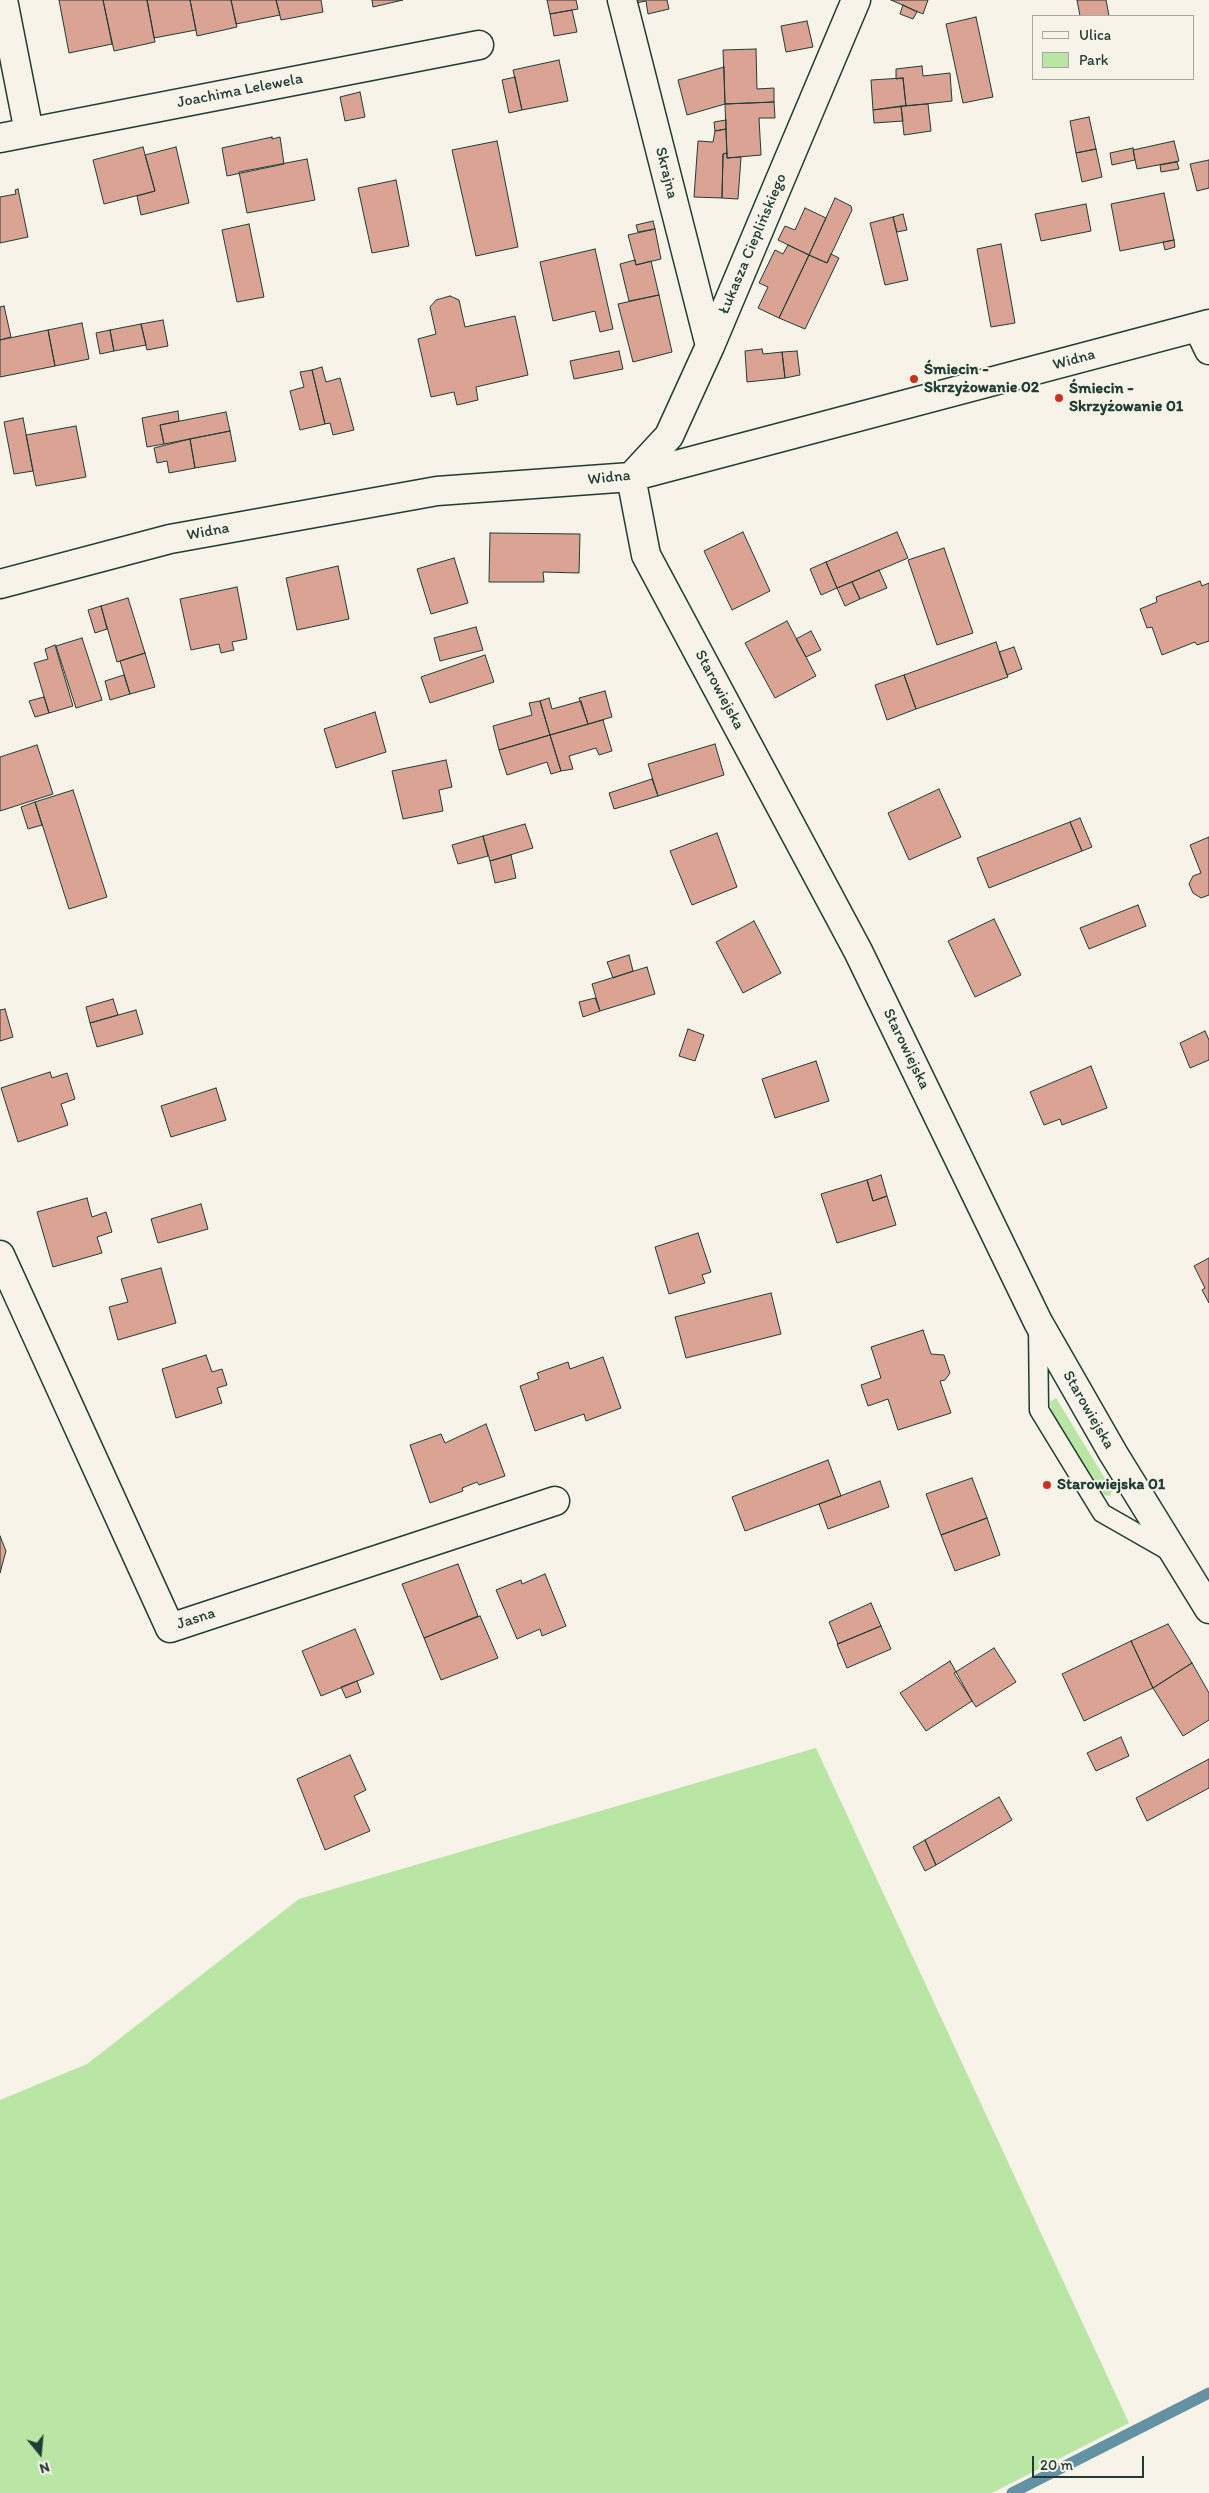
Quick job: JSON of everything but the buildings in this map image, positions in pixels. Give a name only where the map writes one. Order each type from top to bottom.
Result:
[{"type":"street","points":[[3,0],[29,132]]},
{"type":"street","name":"Skrajna","points":[[622,0],[710,346]]},
{"type":"street","name":"Łukasza Cieplińskiego","points":[[631,477],[669,436],[710,346],[856,0]]},
{"type":"street","name":"Joachima Lelewela","points":[[0,138],[479,45]]},
{"type":"street","name":"Widna","points":[[0,584],[170,539],[437,491],[631,477],[1205,334]]},
{"type":"street","name":"Starowiejska","points":[[631,477],[646,555],[858,951],[1038,1322],[1175,1555],[1209,1609]]},
{"type":"street","name":"Jasna","points":[[0,1255],[170,1628],[555,1501]]},
{"type":"lane","points":[[1038,1322],[1039,1410],[1102,1513],[1175,1555]]},
{"type":"green space","points":[[1056,1398],[1112,1490],[1110,1496],[1103,1495],[1052,1416],[1050,1402]]},
{"type":"green space","points":[[816,1748],[1129,2423],[992,2493],[0,2493],[0,2100],[87,2064],[299,1899]]},
{"type":"waterway","points":[[1012,2493],[1209,2393]]},
{"type":"place","name":"Śmiecin - Skrzyżowanie 02","points":[[914,379]]},
{"type":"place","name":"Śmiecin - Skrzyżowanie 01","points":[[1059,398]]},
{"type":"place","name":"Starowiejska 01","points":[[1047,1485]]}]
